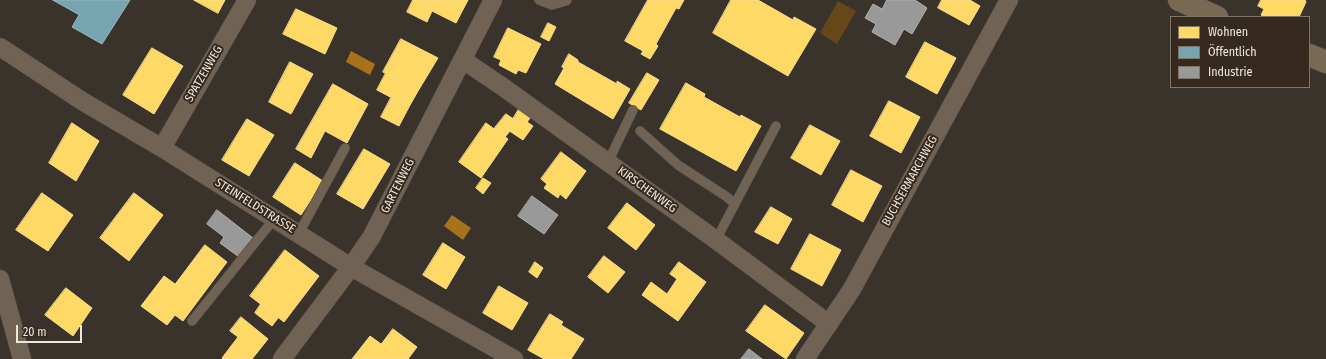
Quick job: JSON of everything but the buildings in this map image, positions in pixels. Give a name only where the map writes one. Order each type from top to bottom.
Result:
[{"type":"main road","points":[[1179,0],[1210,10]]},
{"type":"main road","points":[[1310,55],[1326,62]]},
{"type":"street","name":"SPATZENWEG","points":[[162,148],[247,0]]},
{"type":"street","name":"GARTENWEG","points":[[282,359],[351,267],[372,236],[494,0]]},
{"type":"street","name":"BUCHSERMARCHWEG","points":[[805,359],[830,324],[852,289],[1009,0]]},
{"type":"street","name":"STEINFELDSTRASSE","points":[[0,47],[82,100],[299,233],[351,267],[510,358]]},
{"type":"street","name":"KIRSCHENWEG","points":[[463,60],[504,87],[830,324]]},
{"type":"street","points":[[0,279],[22,359]]},
{"type":"lane","points":[[539,0],[552,5],[567,0]]},
{"type":"lane","points":[[608,162],[633,110]]},
{"type":"lane","points":[[716,240],[776,126]]},
{"type":"lane","points":[[640,131],[678,165],[727,197],[735,204]]},
{"type":"lane","points":[[299,233],[345,148]]},
{"type":"lane","points":[[192,321],[274,219]]},
{"type":"shaded area","points":[[838,1],[856,11],[837,44],[820,33]]},
{"type":"shaded area","points":[[351,51],[375,64],[370,75],[346,62]]},
{"type":"shaded area","points":[[452,215],[471,228],[463,240],[444,226]]}]
